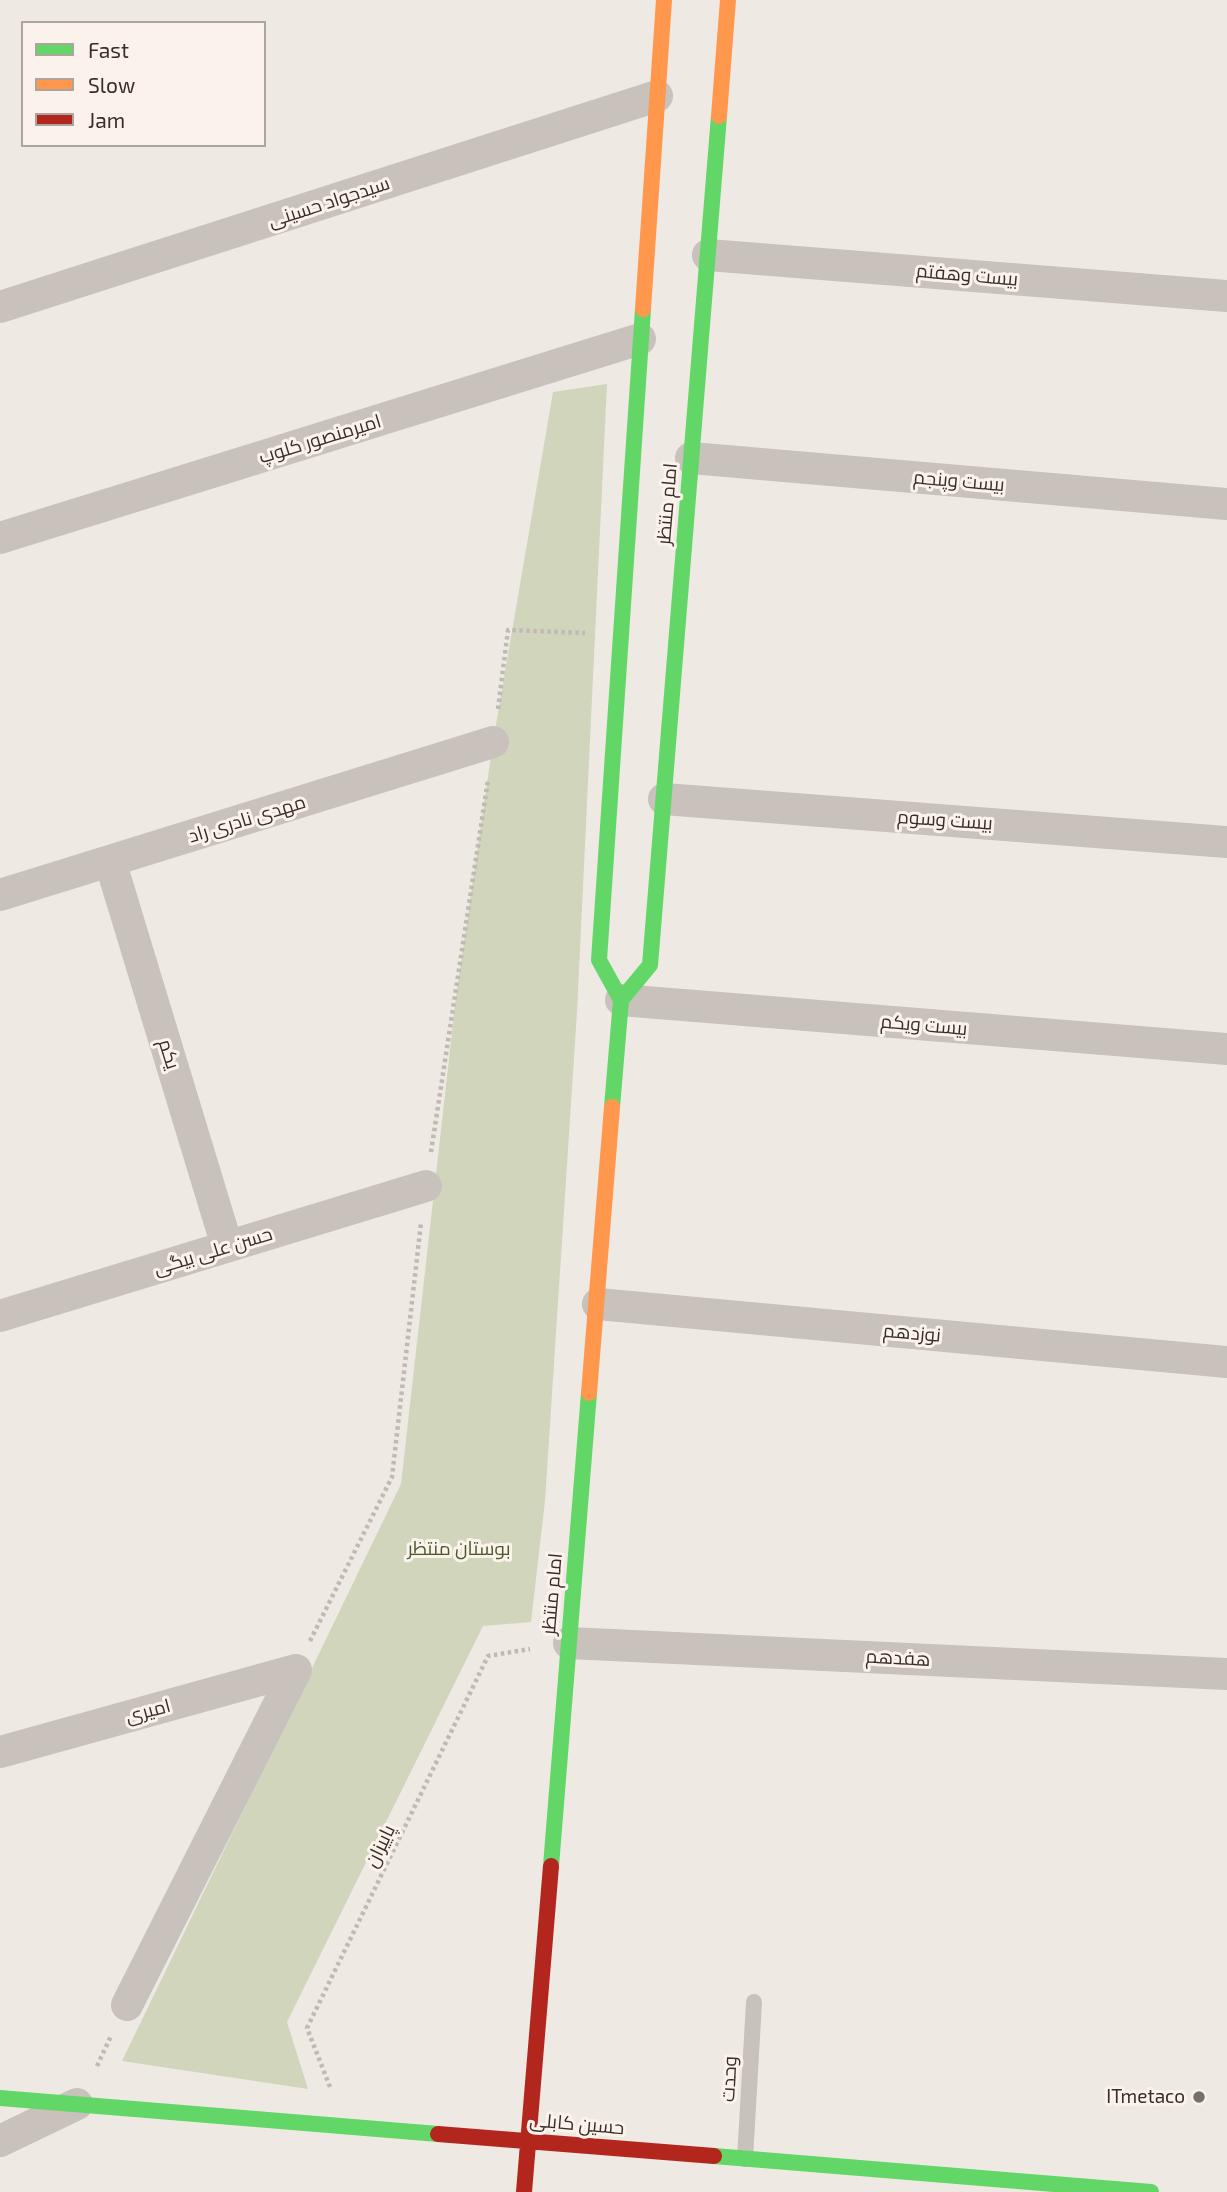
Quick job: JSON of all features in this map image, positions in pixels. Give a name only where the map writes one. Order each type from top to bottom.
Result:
[{"type":"main road","name":"امام منتظر","points":[[524,2192],[621,1000],[598,960],[664,0]]},
{"type":"main road","name":"امام منتظر","points":[[621,1000],[650,965],[728,0]]},
{"type":"main road","name":"حسین کابلی","points":[[0,2098],[1151,2192]]},
{"type":"street","name":"سیدجواد حسینی","points":[[0,307],[657,96]]},
{"type":"street","name":"بیست وهفتم","points":[[708,255],[1227,296]]},
{"type":"street","name":"امیرمنصور کلوپ","points":[[0,538],[640,340]]},
{"type":"street","name":"بیست وپنجم","points":[[691,458],[1227,505]]},
{"type":"street","name":"مهدی نادری راد","points":[[0,895],[493,742]]},
{"type":"street","name":"بیست وسوم","points":[[664,799],[1227,842]]},
{"type":"street","name":"یکم","points":[[110,861],[227,1246]]},
{"type":"street","name":"بیست ویکم","points":[[621,1000],[1227,1049]]},
{"type":"street","name":"حسن علی بیگی","points":[[0,1316],[426,1185]]},
{"type":"street","name":"نوزدهم","points":[[598,1304],[1227,1362]]},
{"type":"street","name":"هفدهم","points":[[569,1643],[1227,1674]]},
{"type":"street","name":"امیری","points":[[0,1752],[296,1670]]},
{"type":"street","points":[[127,2005],[296,1670]]},
{"type":"street","points":[[0,2141],[77,2104]]},
{"type":"lane","name":"وحدت","points":[[745,2159],[754,2001]]},
{"type":"path","points":[[296,1670],[392,1477],[426,1185],[508,630],[621,635]]},
{"type":"path","name":"پاییزان","points":[[345,2127],[307,2028],[488,1656],[569,1643]]},
{"type":"path","points":[[77,2104],[127,2005]]},
{"type":"green space","name":"بوستان منتظر","points":[[607,384],[577,1012],[545,1501],[531,1622],[483,1626],[287,2022],[308,2089],[122,2061],[401,1484],[456,997],[493,742],[553,392]]},
{"type":"traffic: fast","points":[[621,1000],[650,965],[719,116]]},
{"type":"traffic: fast","points":[[612,1107],[621,1000],[599,960],[643,309]]},
{"type":"traffic: fast","points":[[551,1866],[589,1393]]},
{"type":"traffic: fast","points":[[0,2098],[438,2134]]},
{"type":"traffic: fast","points":[[714,2156],[1151,2192]]},
{"type":"traffic: slow","points":[[643,309],[664,0]]},
{"type":"traffic: slow","points":[[719,116],[728,0]]},
{"type":"traffic: slow","points":[[589,1393],[612,1107]]},
{"type":"traffic: jam","points":[[524,2192],[551,1866]]},
{"type":"traffic: jam","points":[[438,2134],[714,2156]]},
{"type":"place","name":"ITmetaco","points":[[1199,2097]]}]
